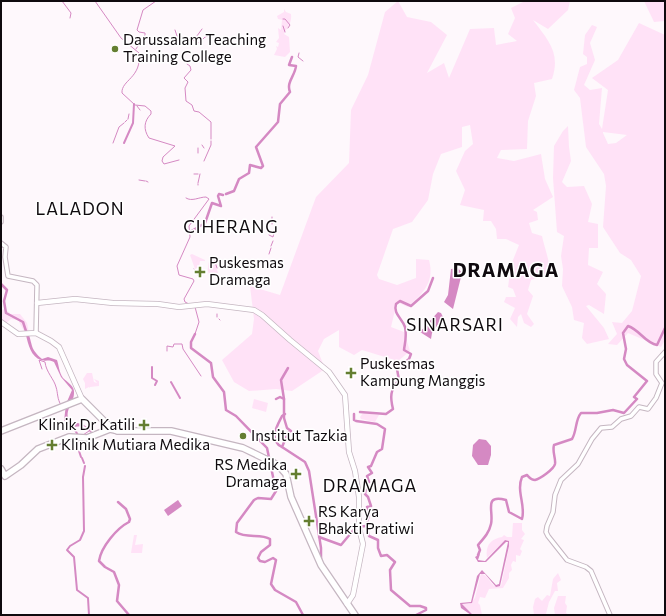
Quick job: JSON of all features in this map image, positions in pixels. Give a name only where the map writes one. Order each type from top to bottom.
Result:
[{"type":"highway","points":[[1,432],[68,405],[83,401],[109,427],[117,431]]},
{"type":"highway","points":[[94,435],[109,427]]},
{"type":"highway","points":[[3,473],[21,465],[38,449],[66,438],[94,435],[111,429],[117,431],[171,431],[243,448],[269,460],[286,474],[292,497],[321,564],[355,615]]},
{"type":"main road","points":[[1,217],[1,222]]},
{"type":"main road","points":[[1,243],[6,246],[5,257],[7,276],[36,283],[36,333]]},
{"type":"main road","points":[[37,303],[75,299],[112,303],[158,304],[179,307],[211,304],[257,310],[333,376],[346,397],[349,452],[355,467],[359,495],[359,527],[362,547],[352,598],[347,604]]},
{"type":"main road","points":[[1,322],[18,334],[36,333],[59,347],[83,401]]},
{"type":"main road","points":[[610,615],[592,574],[586,567],[567,559],[548,536],[546,532],[547,526],[553,512],[555,497],[561,480],[577,465],[601,428],[612,427],[620,419],[631,416],[638,407],[648,409],[655,400],[662,384],[656,375],[656,362],[665,352]]},
{"type":"shaded area","points":[[398,1],[407,17],[431,22],[447,35],[427,73],[444,63],[449,78],[470,29],[494,28],[496,45],[517,41],[508,34],[515,18],[511,8],[525,1],[570,1],[568,10],[548,29],[533,20],[552,47],[555,62],[552,79],[534,83],[536,96],[528,121],[527,149],[501,150],[497,158],[514,161],[541,154],[545,179],[553,197],[533,210],[537,212],[538,220],[529,223],[532,233],[542,236],[550,270],[550,274],[531,280],[528,290],[533,296],[527,314],[534,324],[531,327],[524,323],[521,314],[518,317],[517,327],[510,319],[515,308],[504,302],[506,297],[516,297],[513,289],[508,287],[511,265],[519,245],[506,239],[497,239],[496,229],[491,221],[483,221],[484,210],[460,205],[465,190],[456,171],[465,151],[473,144],[470,125],[462,127],[462,147],[441,154],[433,174],[428,200],[412,222],[393,229],[377,275],[379,279],[397,285],[416,278],[416,259],[429,260],[429,281],[423,292],[408,307],[397,302],[391,327],[404,332],[410,351],[398,361],[362,350],[354,355],[339,347],[339,330],[324,339],[318,351],[325,369],[292,391],[276,389],[249,391],[234,382],[222,360],[252,334],[254,319],[250,286],[280,295],[316,197],[349,163],[351,110],[368,75],[385,12]]},
{"type":"shaded area","points":[[644,1],[665,1],[665,21],[654,22]]},
{"type":"shaded area","points":[[284,9],[286,12],[291,14],[291,20],[284,34],[289,37],[290,52],[285,57],[274,55],[277,49],[276,46],[278,47],[279,43],[276,42],[279,38],[278,28],[281,30],[282,20],[278,19],[277,16],[284,12]]},
{"type":"shaded area","points":[[639,23],[665,35],[665,340],[661,347],[628,333],[617,345],[608,344],[617,334],[612,322],[622,323],[632,311],[641,276],[631,260],[620,253],[603,227],[606,186],[604,174],[586,147],[580,98],[574,90],[580,67],[587,64],[587,57],[583,54],[585,35],[592,25],[597,27],[590,43],[595,60],[584,85],[590,90],[602,88],[599,124],[602,129],[608,90],[592,78],[618,60]],"holes":[[[603,132],[627,135],[616,143],[608,144]]]},
{"type":"shaded area","points":[[568,126],[571,161],[562,182],[567,187],[584,186],[592,204],[588,222],[598,224],[598,248],[589,248],[588,265],[603,272],[597,284],[606,294],[604,314],[589,305],[586,306],[604,328],[609,339],[587,344],[582,338],[584,323],[574,320],[572,307],[562,286],[563,269],[561,256],[564,236],[557,232],[553,178],[554,146],[563,131]]},
{"type":"shaded area","points":[[192,254],[205,260],[200,261],[199,267],[195,269],[190,255]]},
{"type":"shaded area","points":[[209,261],[214,261],[219,276],[208,273]]},
{"type":"shaded area","points":[[458,268],[462,273],[453,309],[444,302],[448,295],[451,269]]},
{"type":"shaded area","points":[[5,309],[11,314],[20,314],[27,323],[29,333],[25,333],[18,320],[11,319],[5,324],[1,321],[1,310]]},
{"type":"shaded area","points":[[438,312],[441,313],[443,317],[432,333],[431,339],[420,332]]},
{"type":"shaded area","points":[[26,335],[29,335],[34,350],[42,359],[48,357],[57,360],[63,378],[73,388],[74,397],[68,412],[71,423],[84,425],[94,433],[92,434],[84,426],[72,427],[66,420],[64,421],[66,404],[72,390],[61,377],[54,362],[41,360],[32,353]]},
{"type":"shaded area","points":[[87,373],[92,373],[94,382],[97,383],[94,379],[99,381],[99,386],[85,389],[83,379]]},
{"type":"shaded area","points":[[254,399],[268,403],[266,412],[252,408]]},
{"type":"shaded area","points":[[363,413],[379,415],[375,422],[361,419],[360,417]]},
{"type":"shaded area","points":[[479,439],[486,440],[491,446],[491,455],[488,465],[478,465],[472,456],[473,445]]},
{"type":"shaded area","points":[[178,500],[182,506],[168,516],[164,510]]},
{"type":"shaded area","points":[[513,523],[522,523],[522,530],[525,534],[521,539],[524,540],[520,549],[522,551],[520,556],[516,555],[516,562],[513,561],[511,565],[512,570],[509,573],[509,578],[503,588],[489,589],[485,598],[480,597],[478,603],[480,605],[482,615],[473,615],[462,604],[469,604],[475,598],[481,573],[486,576],[494,586],[501,586],[509,541],[505,540],[487,558],[487,550],[490,543],[495,539],[504,535],[507,537],[512,537]]},
{"type":"shaded area","points":[[134,535],[137,535],[135,545],[143,544],[142,553],[131,553]]},
{"type":"shaded area","points":[[505,540],[509,541],[509,546],[500,586],[496,587],[485,574],[480,574],[472,603],[462,604],[473,615],[471,615],[461,608],[460,603],[471,602],[477,576],[482,570],[496,585],[499,584],[508,542],[506,542],[486,562],[478,562],[475,557],[480,554],[478,560],[485,561]]},
{"type":"shaded area","points":[[558,573],[561,580],[557,583],[558,591],[555,591],[549,602],[546,614],[534,615],[533,607],[535,599],[538,597],[542,601],[547,595],[550,596],[553,579]]},
{"type":"shaded area","points":[[558,596],[566,596],[566,613],[569,615],[555,615],[554,608]]},
{"type":"waterway","points":[[62,1],[71,13],[70,18]]},
{"type":"waterway","points":[[95,1],[121,38],[139,53],[139,61],[135,73],[125,85],[122,93],[135,105],[145,106],[151,111],[145,125],[149,138],[175,146],[163,157],[162,161],[164,164],[179,160]]},
{"type":"waterway","points":[[136,49],[145,35],[145,33],[137,30],[143,10],[156,1]]},
{"type":"waterway","points":[[283,19],[285,19],[290,25],[288,28]]},
{"type":"waterway","points":[[283,26],[285,32]]},
{"type":"waterway","points":[[194,40],[202,29]]},
{"type":"waterway","points":[[175,30],[177,36],[191,39]]},
{"type":"waterway","points":[[193,40],[199,43],[208,36]]},
{"type":"waterway","points":[[299,53],[298,57],[303,61]]},
{"type":"waterway","points":[[226,194],[234,191],[239,179],[249,173],[250,165],[261,168],[263,166],[256,147],[278,122],[280,104],[290,92],[289,85],[296,66],[289,65],[292,57]]},
{"type":"waterway","points":[[187,64],[190,66],[191,70],[184,78],[188,82],[185,88],[186,101],[192,105],[194,111],[199,112],[211,122],[211,139]]},
{"type":"waterway","points":[[124,143],[133,123],[134,104]]},
{"type":"waterway","points":[[137,106],[140,110]]},
{"type":"waterway","points":[[128,119],[129,114]]},
{"type":"waterway","points":[[113,143],[119,127],[124,123]]},
{"type":"waterway","points":[[204,161],[211,145],[211,141]]},
{"type":"waterway","points":[[198,148],[198,153]]},
{"type":"waterway","points":[[198,183],[200,174]]},
{"type":"waterway","points":[[139,180],[145,181]]},
{"type":"waterway","points":[[190,232],[205,223],[212,203],[221,206],[218,196],[219,194],[223,195]]},
{"type":"waterway","points":[[186,198],[193,199],[206,197],[209,199],[189,226],[190,237],[177,266],[179,275],[193,279],[194,281],[184,299],[185,302],[189,304]]},
{"type":"waterway","points":[[272,217],[272,224]]},
{"type":"waterway","points":[[269,235],[273,237],[274,233]]},
{"type":"waterway","points":[[271,246],[273,241]]},
{"type":"waterway","points":[[269,254],[271,248]]},
{"type":"waterway","points":[[215,262],[217,268]]},
{"type":"waterway","points":[[194,269],[199,277]]},
{"type":"waterway","points":[[360,412],[386,414],[393,409],[391,401],[392,394],[394,387],[399,380],[397,369],[409,359],[411,354],[404,350],[406,330],[395,307],[400,301],[411,306],[428,291],[433,278]]},
{"type":"waterway","points":[[1,284],[7,290],[4,301],[6,313],[23,322],[27,334]]},
{"type":"waterway","points":[[195,307],[199,322],[195,334]]},
{"type":"waterway","points":[[478,555],[480,550],[478,545],[488,533],[491,524],[491,505],[494,499],[506,500],[509,512],[522,519],[523,509],[520,493],[520,482],[522,477],[527,475],[531,479],[535,480],[543,476],[554,466],[554,445],[572,439],[581,413],[597,413],[613,410],[624,413],[637,399],[634,397],[647,381],[627,365],[624,359],[626,349],[623,333],[628,326],[636,330],[649,342],[657,345],[665,328]]},
{"type":"waterway","points":[[195,334],[191,342],[191,348],[211,363],[213,377],[224,392],[226,410],[236,416],[267,448],[276,491],[271,499],[258,498],[254,500],[237,523],[236,532],[244,535],[262,536],[270,539],[270,545],[261,552],[258,558],[260,561],[265,562],[273,558],[276,560],[271,584],[275,590],[296,602],[303,615]]},
{"type":"waterway","points":[[167,351],[167,346],[173,347],[174,344],[182,344],[183,349],[201,376]]},
{"type":"waterway","points":[[42,369],[39,360],[45,362],[57,389],[61,405]]},
{"type":"waterway","points":[[152,367],[152,378],[157,381],[155,385]]},
{"type":"waterway","points":[[284,399],[281,380],[288,368]]},
{"type":"waterway","points":[[171,382],[180,398]]},
{"type":"waterway","points":[[276,399],[280,397],[284,399],[284,418],[287,428],[291,431],[288,433],[282,447],[305,462],[309,471],[321,548],[321,560]]},
{"type":"waterway","points":[[282,447],[275,441],[275,433],[282,416],[285,414]]},
{"type":"waterway","points":[[354,414],[354,420],[356,421],[377,424],[385,429],[382,449],[377,452],[371,466],[368,467],[372,473],[367,476],[369,482],[364,483],[366,488],[365,494],[368,497],[371,506],[367,507],[369,515],[366,526],[369,536],[378,540],[378,548],[381,556],[387,555],[395,562],[390,570],[391,590],[410,606],[420,606],[426,608],[426,610],[416,615]]},
{"type":"waterway","points":[[75,430],[79,437]]},
{"type":"waterway","points":[[83,435],[89,431]]},
{"type":"waterway","points":[[79,439],[79,451],[81,457]]},
{"type":"waterway","points":[[82,458],[84,463]]},
{"type":"waterway","points":[[85,466],[83,477],[84,531],[80,540],[70,546],[67,550],[74,557],[77,590],[88,598],[89,615]]},
{"type":"waterway","points":[[118,502],[126,509],[130,519],[129,522],[110,538],[100,556],[99,561],[105,567],[114,572],[119,585],[117,601],[129,615]]},
{"type":"waterway","points":[[319,537],[341,545],[356,527],[366,526]]},
{"type":"place","name":"Darussalam Teaching Training College","points":[[115,49]]},
{"type":"place","name":"Puskesmas Dramaga","points":[[200,272]]},
{"type":"place","name":"Puskesmas Kampung Manggis","points":[[351,373]]},
{"type":"place","name":"Klinik Dr Katili","points":[[144,425]]},
{"type":"place","name":"Institut Tazkia","points":[[243,436]]},
{"type":"place","name":"Klinik Mutiara Medika","points":[[52,445]]},
{"type":"place","name":"RS Medika Dramaga","points":[[296,474]]},
{"type":"place","name":"RS Karya Bhakti Pratiwi","points":[[309,521]]},
{"type":"district","name":"LALADON","points":[[80,209]]},
{"type":"district","name":"CIHERANG","points":[[231,227]]},
{"type":"district","name":"DRAMAGA","points":[[506,270]]},
{"type":"district","name":"SINARSARI","points":[[455,325]]},
{"type":"district","name":"DRAMAGA","points":[[370,486]]}]
